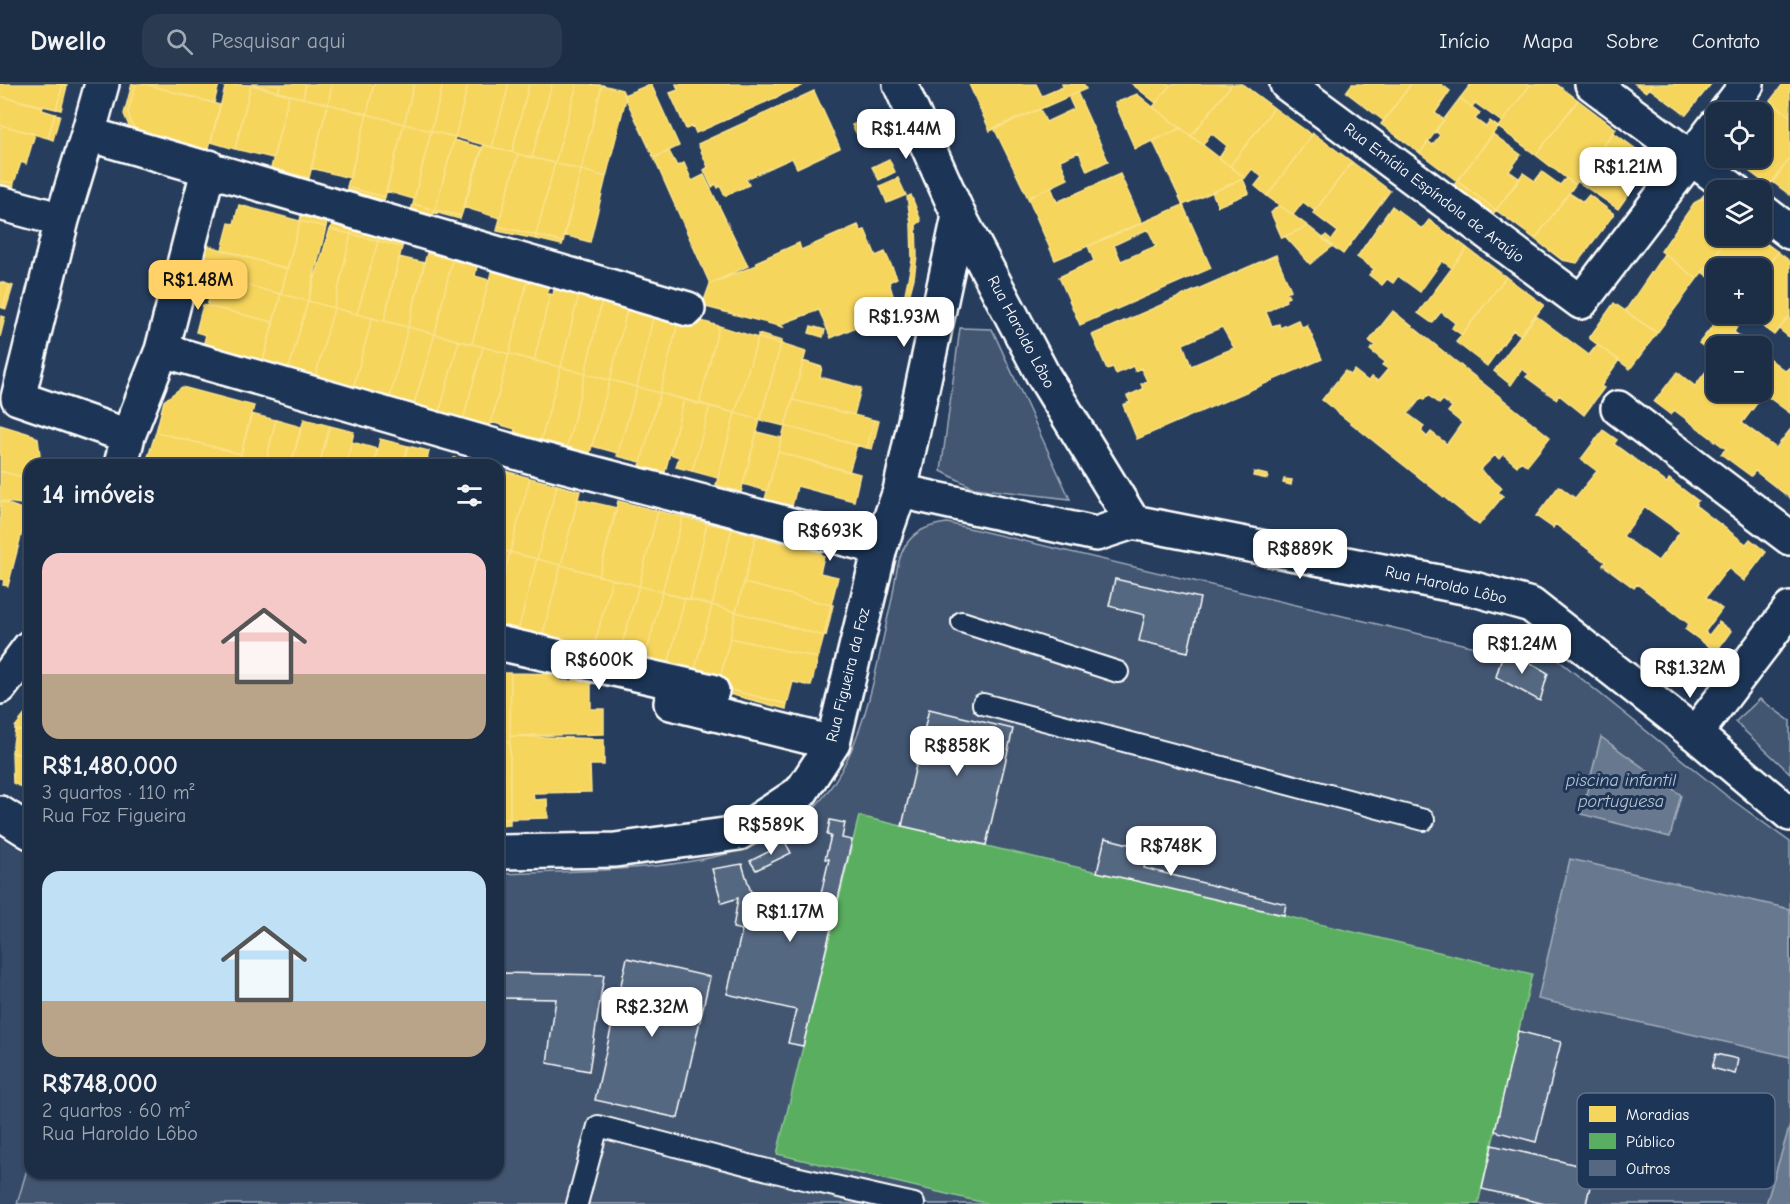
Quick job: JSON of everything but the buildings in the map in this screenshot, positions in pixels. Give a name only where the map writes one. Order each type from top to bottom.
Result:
[{"type":"street","points":[[102,84],[9,396],[124,450],[162,350],[209,167]]},
{"type":"street","name":"Rua Haroldo Lôbo","points":[[900,84],[959,216],[1043,375],[1133,522],[1474,589],[1531,605],[1695,734],[1790,814]]},
{"type":"street","name":"Rua Emídia Espíndola de Araújo","points":[[1287,84],[1581,302],[1691,159]]},
{"type":"street","points":[[1592,84],[1720,180]]},
{"type":"street","points":[[1734,102],[1747,84]]},
{"type":"street","points":[[88,134],[209,167],[688,309]]},
{"type":"street","points":[[1691,159],[1706,139]]},
{"type":"street","points":[[0,203],[62,220]]},
{"type":"street","name":"Rua Figueira da Foz","points":[[504,852],[615,850],[739,833],[801,792],[833,743],[880,549],[900,491],[959,216]]},
{"type":"street","points":[[1772,218],[1790,232]]},
{"type":"street","points":[[162,350],[543,460],[880,549]]},
{"type":"street","points":[[1618,408],[1790,538]]},
{"type":"street","points":[[900,491],[1096,534],[1133,522]]},
{"type":"street","points":[[1695,734],[1790,609]]},
{"type":"street","points":[[504,644],[712,690]]},
{"type":"street","points":[[0,687],[24,655]]},
{"type":"street","points":[[623,691],[833,743]]},
{"type":"street","points":[[0,813],[24,828]]},
{"type":"lane","points":[[962,622],[1118,672]]},
{"type":"lane","points":[[983,704],[1424,820]]},
{"type":"lane","points":[[577,1204],[598,1126],[795,1177],[914,1204]]},
{"type":"shaded area","points":[[960,328],[992,329],[1070,499],[974,488],[941,471]]},
{"type":"shaded area","points":[[947,523],[1475,647],[1488,645],[1512,633],[1526,634],[1727,796],[1790,842],[1790,1204],[17,1204],[24,1179],[504,1179],[504,874],[636,868],[707,858],[739,851],[768,840],[799,822],[823,798],[842,770],[856,738],[876,670],[902,552],[909,540],[918,532]]},
{"type":"shaded area","points":[[1760,699],[1790,721],[1790,773],[1735,722]]},
{"type":"shaded area","points":[[0,838],[24,851],[24,1179],[17,1204],[0,1204]]},
{"type":"water","name":"piscina infantil portuguesa","points":[[1601,737],[1681,795],[1670,837],[1581,814]]},
{"type":"water","points":[[1570,859],[1790,909],[1790,1057],[1538,999]]},
{"type":"water","points":[[1790,1125],[1790,1204],[1766,1204],[1771,1189],[1775,1189],[1775,1174]]}]
